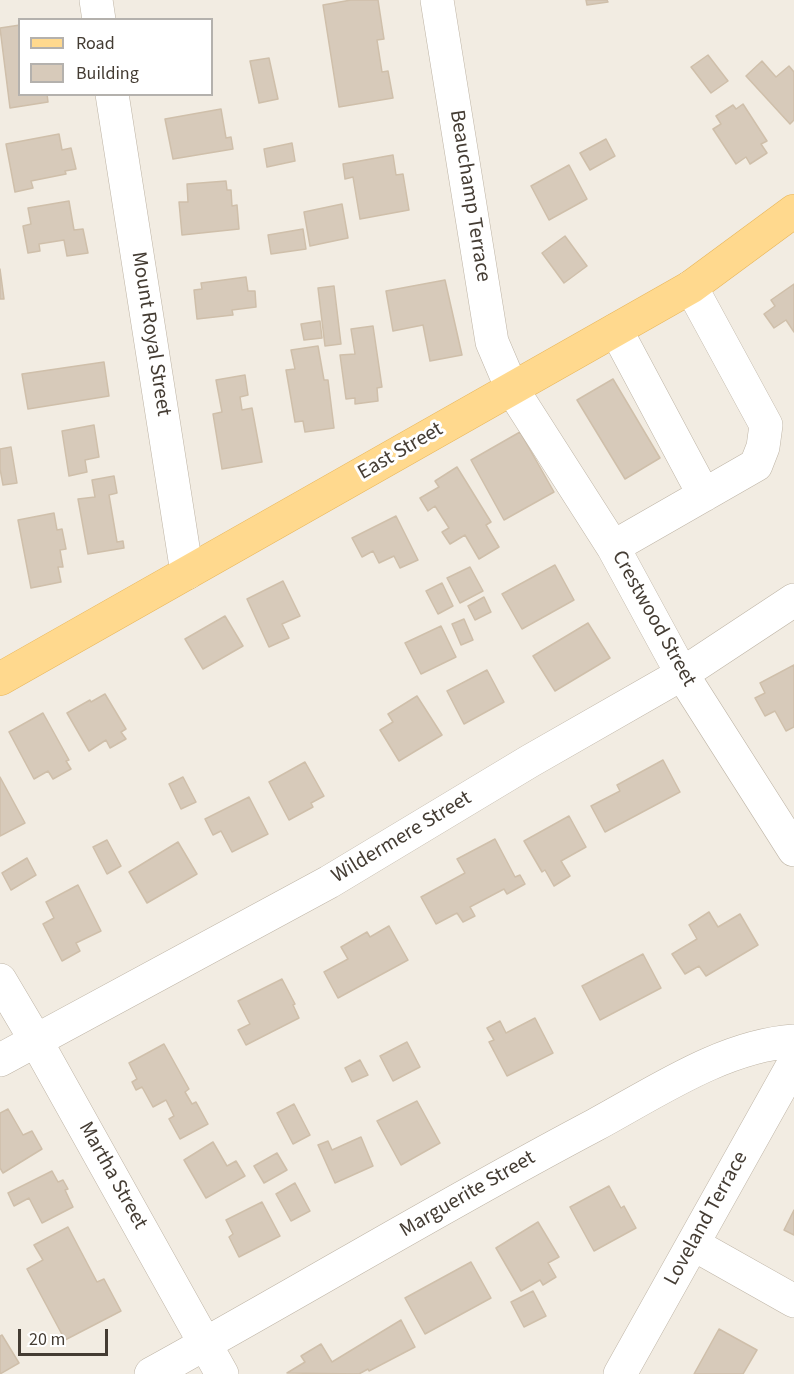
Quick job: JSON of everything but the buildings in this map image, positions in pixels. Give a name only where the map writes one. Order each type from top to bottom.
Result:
[{"type":"main road","name":"East Street","points":[[0,679],[691,286],[794,212]]},
{"type":"street","points":[[96,0],[99,18]]},
{"type":"street","name":"Beauchamp Terrace","points":[[437,0],[492,342],[512,389]]},
{"type":"street","name":"Mount Royal Street","points":[[111,96],[187,573]]},
{"type":"street","points":[[613,547],[756,465],[763,447],[766,425],[691,286]]},
{"type":"street","points":[[616,330],[704,495]]},
{"type":"street","name":"Crestwood Street","points":[[512,389],[613,547],[682,674],[794,850]]},
{"type":"street","name":"Wildermere Street","points":[[0,1060],[35,1039],[329,882],[530,760],[682,674],[794,600]]},
{"type":"street","name":"Martha Street","points":[[0,980],[222,1374]]},
{"type":"street","name":"Marguerite Street","points":[[151,1374],[522,1163],[719,1059],[779,1042],[794,1041]]},
{"type":"street","name":"Loveland Terrace","points":[[620,1374],[794,1063]]},
{"type":"street","points":[[693,1244],[794,1301]]}]
